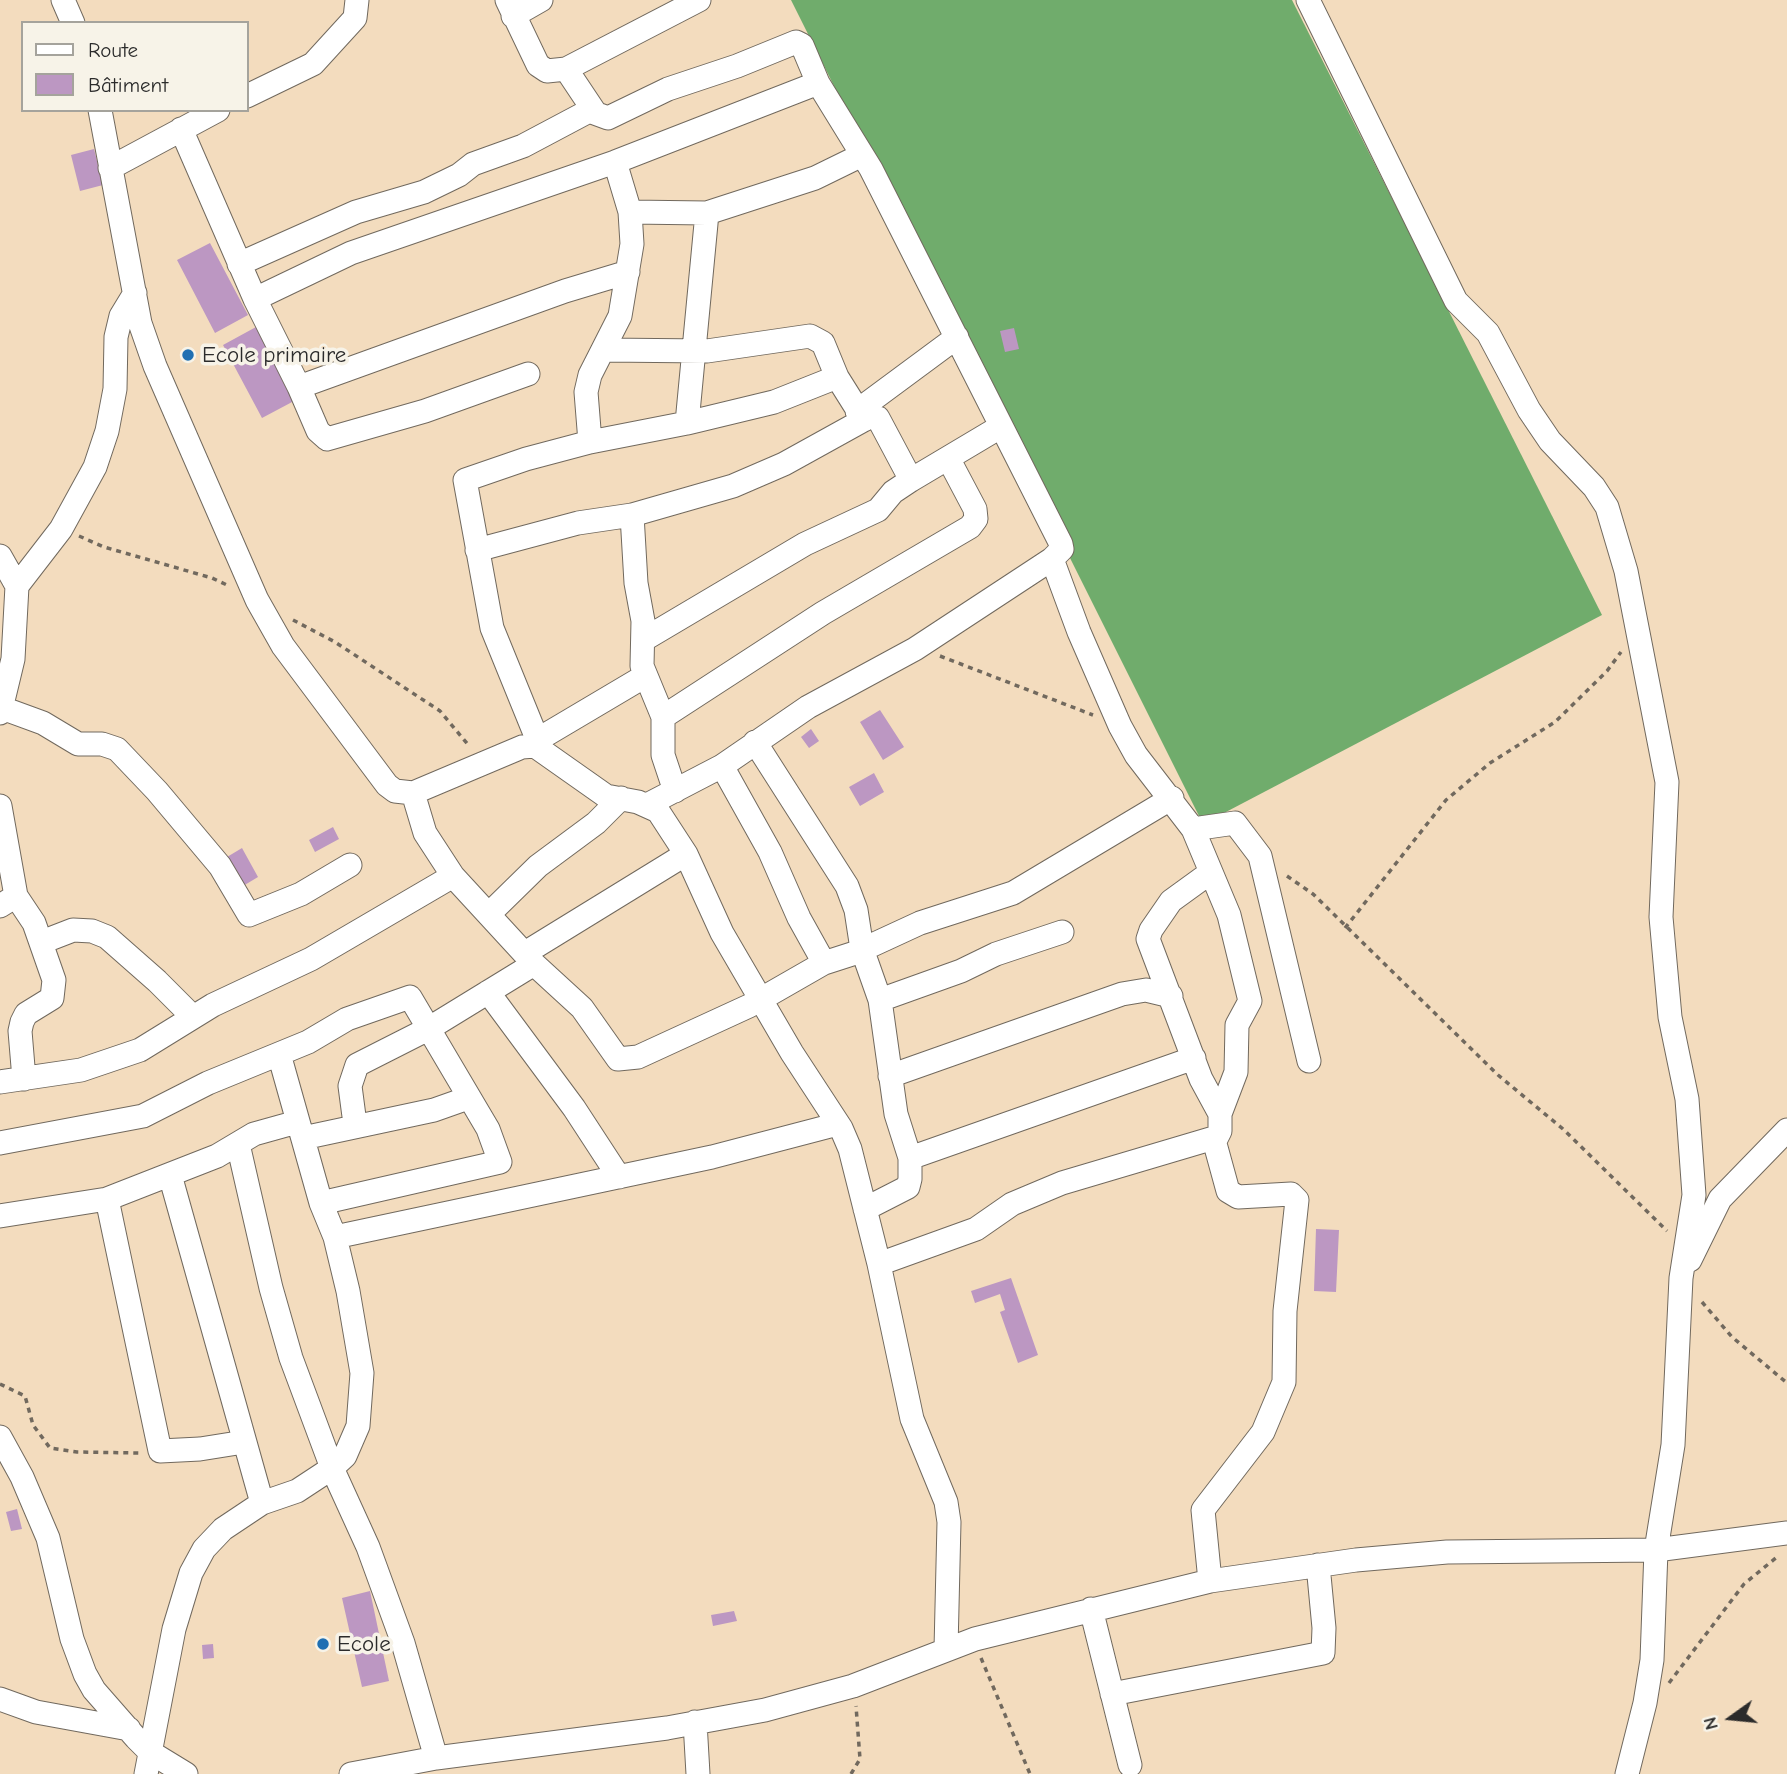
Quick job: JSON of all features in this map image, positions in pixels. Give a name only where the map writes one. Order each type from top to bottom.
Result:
[{"type":"street","points":[[63,0],[72,21]]},
{"type":"street","points":[[248,96],[313,64],[355,18],[357,0]]},
{"type":"street","points":[[541,0],[510,8],[542,69],[566,69],[699,0]]},
{"type":"street","points":[[1308,0],[1457,300],[1488,333],[1529,410],[1550,440],[1594,487],[1607,507],[1626,571],[1667,782],[1661,917],[1670,1017],[1687,1099],[1694,1195],[1681,1278],[1673,1445],[1656,1550],[1652,1660],[1645,1703],[1627,1774]]},
{"type":"street","points":[[566,69],[594,111],[608,118],[668,89],[796,43],[802,45],[818,83],[862,155],[957,337],[1062,547],[1052,559],[915,649],[808,707],[722,766],[647,805]]},
{"type":"street","points":[[255,299],[351,253],[615,162],[818,83]]},
{"type":"street","points":[[239,264],[356,212],[424,192],[458,175],[473,164],[523,146],[594,111]]},
{"type":"street","points":[[100,112],[140,323],[155,366],[257,600],[283,646],[387,785],[395,792],[412,793],[522,747],[538,743],[645,676]]},
{"type":"street","points":[[110,168],[214,112]]},
{"type":"street","points":[[181,129],[255,299],[318,431],[327,439],[415,414],[528,373]]},
{"type":"street","points":[[630,212],[707,213],[815,178],[862,155]]},
{"type":"street","points":[[590,442],[586,392],[590,374],[620,316],[632,244],[630,212],[615,162]]},
{"type":"street","points":[[687,423],[707,213]]},
{"type":"street","points":[[299,387],[528,304],[628,272]]},
{"type":"street","points":[[135,293],[121,316],[116,337],[114,389],[107,431],[95,467],[61,529],[17,586],[13,659],[1,711],[43,723],[76,743],[102,744],[117,750],[157,791],[220,866],[249,915],[301,894],[350,864]]},
{"type":"street","points":[[604,350],[694,351],[810,336],[823,343],[837,377],[860,416]]},
{"type":"street","points":[[477,550],[578,523],[632,515],[733,486],[784,464],[860,416],[957,337]]},
{"type":"street","points":[[837,377],[774,402],[590,442],[467,477],[464,483],[496,642],[538,743],[601,793],[647,805],[664,816],[686,854],[722,933],[848,1141],[879,1264],[912,1419],[946,1502],[949,1522],[946,1649]]},
{"type":"street","points":[[860,416],[878,418],[911,481]]},
{"type":"street","points":[[643,640],[805,544],[878,510],[893,492],[1000,427]]},
{"type":"street","points":[[663,717],[823,614],[970,527],[976,519],[975,509],[948,458]]},
{"type":"street","points":[[632,515],[643,640],[641,658],[645,676],[663,717],[663,755],[675,791]]},
{"type":"street","points":[[879,1264],[976,1229],[1012,1204],[1062,1183],[1214,1140],[1220,1131],[1220,1114],[1236,1072],[1237,1025],[1250,1001],[1236,937],[1193,829],[1172,798],[1136,755],[1120,726],[1079,632],[1052,559]]},
{"type":"street","points":[[1,560],[17,586]]},
{"type":"street","points":[[755,742],[847,886],[856,910],[862,949],[880,1000],[897,1114],[910,1158],[908,1187],[865,1209]]},
{"type":"street","points":[[722,766],[770,852],[799,918],[824,963]]},
{"type":"street","points":[[412,793],[425,833],[453,876],[529,959],[582,1008],[614,1056],[621,1060],[638,1057],[761,999],[824,963],[920,923],[1013,893],[1172,798]]},
{"type":"street","points":[[489,914],[531,872],[596,823],[621,798]]},
{"type":"street","points":[[0,806],[8,901],[27,910],[42,942],[54,980],[54,992],[49,1001],[26,1014],[22,1022],[20,1031],[24,1079]]},
{"type":"street","points":[[1193,829],[1235,823],[1260,856],[1309,1061]]},
{"type":"street","points":[[355,1124],[350,1086],[357,1065],[428,1029],[488,992],[529,959],[686,854]]},
{"type":"street","points":[[1211,872],[1171,901],[1148,935],[1201,1079],[1220,1114]]},
{"type":"street","points":[[0,1082],[99,1065],[140,1049],[193,1017],[311,959],[453,876]]},
{"type":"street","points":[[42,942],[73,930],[92,931],[107,937],[193,1017]]},
{"type":"street","points":[[880,1000],[961,971],[996,954],[1062,932]]},
{"type":"street","points":[[890,1076],[1130,992],[1146,989],[1171,996]]},
{"type":"street","points":[[488,992],[574,1108],[619,1177]]},
{"type":"street","points":[[0,1143],[143,1116],[208,1083],[308,1042],[347,1019],[406,997],[411,998],[494,1142],[500,1157],[498,1164],[321,1203]]},
{"type":"street","points":[[148,1763],[174,1629],[191,1573],[204,1549],[223,1529],[262,1503],[297,1491],[345,1456],[354,1440],[362,1399],[358,1340],[335,1237],[321,1203],[279,1054]]},
{"type":"street","points":[[910,1158],[1194,1058]]},
{"type":"street","points":[[0,1216],[107,1199],[170,1175],[262,1131],[355,1124],[434,1110],[468,1098]]},
{"type":"street","points":[[335,1237],[619,1177],[838,1124]]},
{"type":"street","points":[[1681,1278],[1720,1199],[1787,1130]]},
{"type":"street","points":[[1210,1581],[1203,1510],[1264,1432],[1284,1382],[1286,1311],[1297,1200],[1291,1194],[1238,1197],[1228,1191],[1214,1140]]},
{"type":"street","points":[[238,1144],[281,1324],[332,1468],[368,1547],[403,1643],[436,1758]]},
{"type":"street","points":[[170,1175],[262,1503]]},
{"type":"street","points":[[107,1199],[160,1451],[200,1450],[244,1442]]},
{"type":"street","points":[[0,1437],[45,1529],[72,1639],[85,1674],[94,1690],[129,1729],[148,1763],[186,1774]]},
{"type":"street","points":[[351,1774],[436,1758],[765,1710],[853,1686],[975,1639],[1210,1581],[1318,1565],[1447,1552],[1656,1550],[1787,1534]]},
{"type":"street","points":[[1112,1694],[1323,1653],[1324,1628],[1318,1565]]},
{"type":"street","points":[[1091,1609],[1130,1765]]},
{"type":"street","points":[[0,1699],[36,1712],[129,1729]]},
{"type":"street","points":[[695,1722],[698,1774]]},
{"type":"path","points":[[1345,928],[1447,800],[1490,763],[1555,722],[1607,671],[1637,629]]},
{"type":"path","points":[[915,649],[945,657],[1120,726]]},
{"type":"path","points":[[1260,856],[1313,894],[1498,1075],[1563,1129],[1668,1232]]},
{"type":"path","points":[[1681,1278],[1732,1337],[1787,1383]]},
{"type":"path","points":[[0,1384],[26,1396],[33,1425],[50,1448],[77,1452],[160,1451]]},
{"type":"path","points":[[1645,1703],[1673,1679],[1744,1584],[1787,1549]]},
{"type":"path","points":[[975,1639],[989,1679],[1030,1774]]},
{"type":"path","points":[[851,1774],[860,1759],[853,1686]]},
{"type":"green space","points":[[791,0],[1292,0],[1602,615],[1203,824]]},
{"type":"building","points":[[94,149],[103,185],[80,191],[71,155]]},
{"type":"building","points":[[210,243],[248,315],[215,333],[177,260]]},
{"type":"building","points":[[256,327],[294,401],[262,418],[223,345]]},
{"type":"building","points":[[1014,328],[1019,349],[1005,352],[1000,331]]},
{"type":"building","points":[[880,710],[904,747],[883,760],[860,722]]},
{"type":"building","points":[[811,729],[819,741],[809,748],[801,737]]},
{"type":"building","points":[[874,773],[884,792],[860,806],[849,787]]},
{"type":"building","points":[[333,827],[339,839],[315,852],[309,840]]},
{"type":"building","points":[[242,848],[258,877],[243,886],[227,857]]},
{"type":"building","points":[[1316,1229],[1339,1230],[1336,1292],[1314,1291]]},
{"type":"building","points":[[1011,1278],[1038,1355],[1018,1363],[1000,1312],[1005,1310],[1000,1294],[975,1303],[971,1291]]},
{"type":"building","points":[[17,1509],[22,1529],[11,1531],[6,1512]]},
{"type":"building","points":[[370,1591],[389,1681],[362,1687],[342,1598]]},
{"type":"building","points":[[734,1611],[737,1621],[713,1626],[711,1615]]},
{"type":"building","points":[[213,1644],[214,1658],[203,1659],[202,1645]]},
{"type":"place","name":"Ecole primaire","points":[[188,355]]},
{"type":"place","name":"Ecole","points":[[323,1644]]}]
